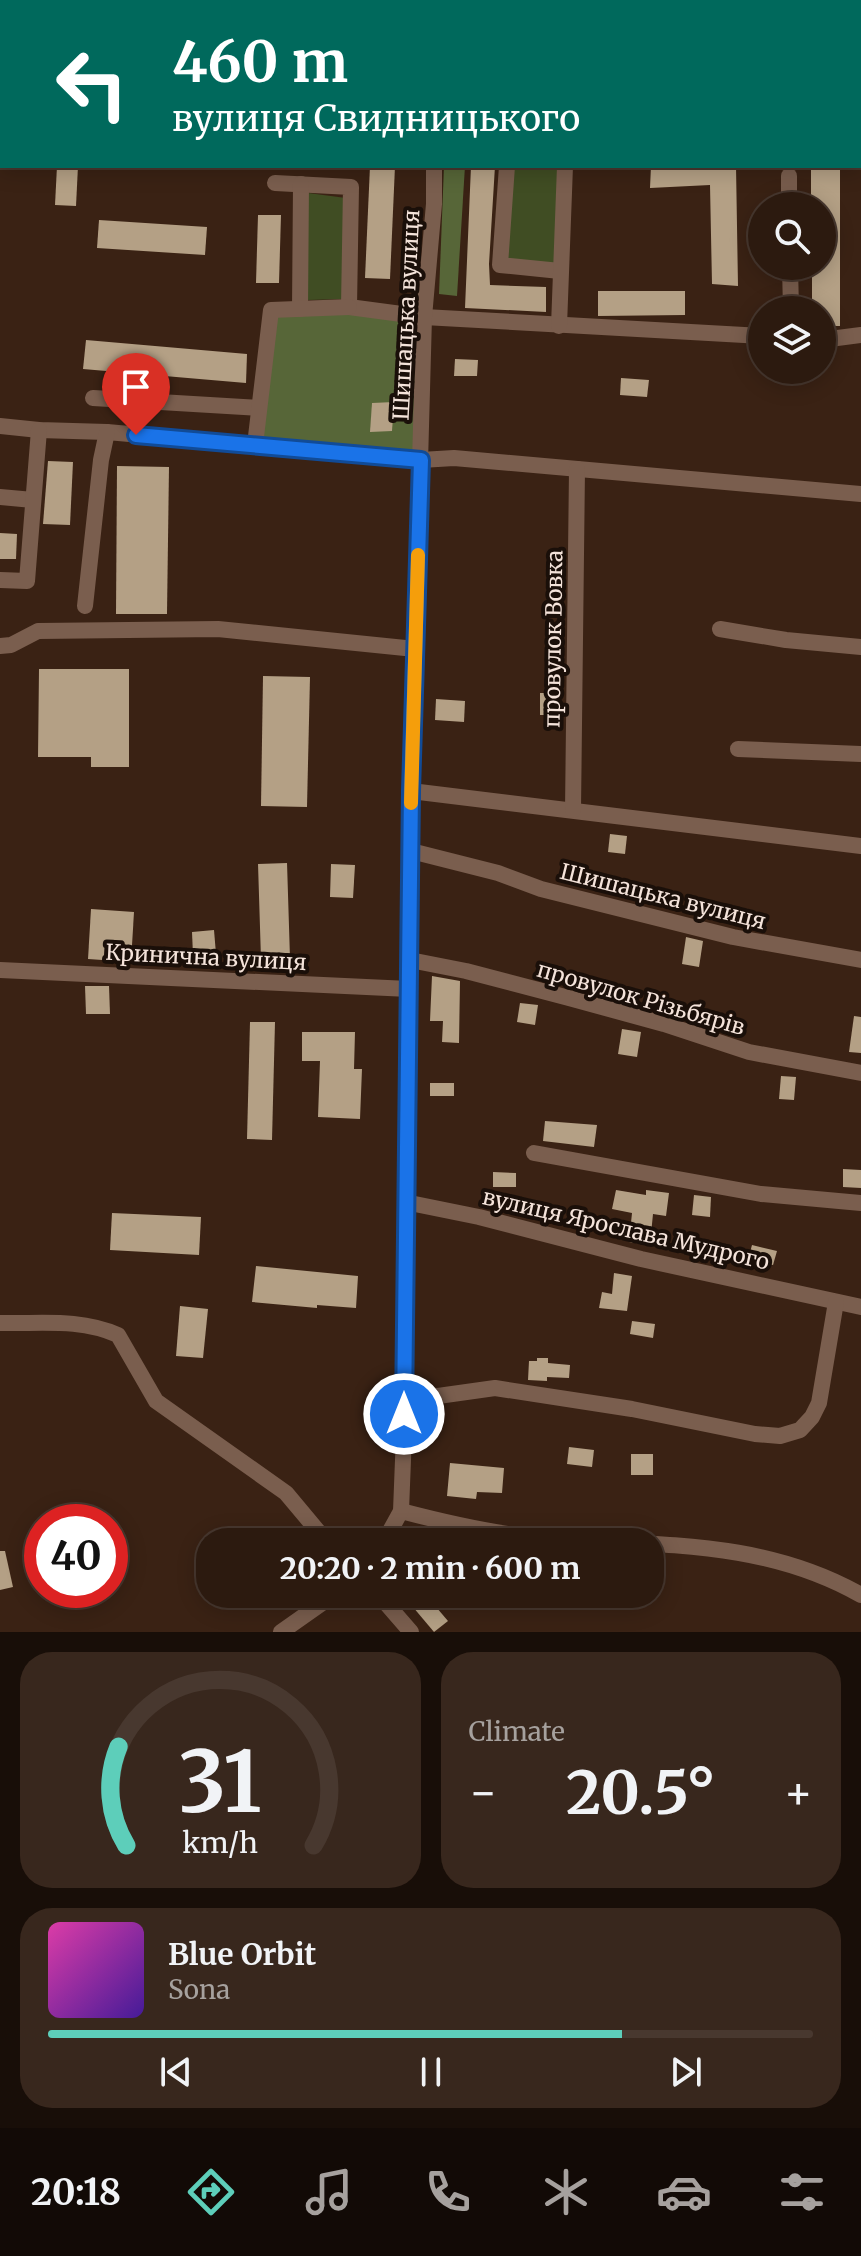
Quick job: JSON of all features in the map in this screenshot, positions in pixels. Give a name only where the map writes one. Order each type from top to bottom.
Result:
[{"type":"street","name":"Шишацька вулиця","points":[[392,1528],[401,1511],[411,791],[415,649],[428,460],[424,317],[434,204],[434,168]]},
{"type":"street","points":[[507,168],[500,265],[560,271]]},
{"type":"street","points":[[559,326],[565,168]]},
{"type":"street","points":[[789,176],[789,192]]},
{"type":"street","points":[[275,183],[351,187],[349,307]]},
{"type":"street","points":[[300,309],[301,184]]},
{"type":"street","points":[[255,445],[271,310],[349,307],[424,317],[748,335]]},
{"type":"street","points":[[836,338],[861,335]]},
{"type":"street","points":[[93,398],[259,408]]},
{"type":"street","points":[[0,426],[107,432],[428,460],[454,458],[861,494]]},
{"type":"street","points":[[0,580],[27,581],[39,430]]},
{"type":"street","points":[[85,606],[101,460],[107,432]]},
{"type":"street","name":"провулок Вовка","points":[[573,810],[577,469]]},
{"type":"street","points":[[0,497],[33,500]]},
{"type":"street","points":[[0,646],[11,645],[38,631],[218,629],[415,649]]},
{"type":"street","points":[[720,629],[786,640],[861,647]]},
{"type":"street","points":[[738,749],[861,754]]},
{"type":"street","points":[[411,791],[861,846]]},
{"type":"street","name":"Шишацька вулиця","points":[[411,851],[498,873],[541,889],[733,937],[861,960]]},
{"type":"street","name":"провулок Різьбярів","points":[[410,960],[466,971],[610,1009],[749,1052],[861,1073]]},
{"type":"street","name":"Кринична вулиця","points":[[0,970],[409,989]]},
{"type":"street","points":[[534,1153],[761,1194],[861,1203]]},
{"type":"street","name":"вулиця Ярослава Мудрого","points":[[405,1202],[479,1217],[641,1259],[861,1307]]},
{"type":"street","points":[[404,1394],[438,1396],[495,1388],[780,1436],[800,1430],[819,1403],[836,1302]]},
{"type":"street","points":[[0,1323],[57,1321],[84,1324],[118,1335],[156,1401],[286,1493],[315,1528]]},
{"type":"street","points":[[401,1511],[529,1537],[708,1546],[815,1571],[861,1595]]},
{"type":"street","points":[[281,1632],[315,1608]]},
{"type":"street","points":[[390,1608],[411,1632]]},
{"type":"green space","points":[[444,168],[465,168],[457,296],[439,294]]},
{"type":"green space","points":[[512,168],[561,168],[556,267],[505,262]]},
{"type":"green space","points":[[308,193],[346,198],[343,299],[307,300]]},
{"type":"green space","points":[[271,310],[424,317],[421,460],[255,445]]},
{"type":"building","points":[[57,168],[78,168],[76,206],[55,205]]},
{"type":"building","points":[[370,168],[395,168],[390,279],[365,278]]},
{"type":"building","points":[[471,168],[495,168],[490,285],[546,287],[546,312],[465,308]]},
{"type":"building","points":[[651,168],[736,168],[738,286],[712,284],[710,185],[650,188]]},
{"type":"building","points":[[811,168],[840,168],[840,326],[836,326],[836,296],[812,296],[812,280],[836,280],[836,192],[811,192]]},
{"type":"building","points":[[258,215],[281,215],[279,283],[256,283]]},
{"type":"building","points":[[99,220],[207,227],[205,255],[97,248]]},
{"type":"building","points":[[598,291],[685,291],[685,315],[598,316]]},
{"type":"building","points":[[86,340],[247,354],[246,383],[83,369]]},
{"type":"building","points":[[455,359],[478,360],[477,376],[454,376]]},
{"type":"building","points":[[621,378],[649,380],[647,397],[620,395]]},
{"type":"building","points":[[394,402],[392,431],[370,432],[372,403]]},
{"type":"building","points":[[48,461],[73,462],[70,525],[43,524]]},
{"type":"building","points":[[117,466],[169,467],[167,614],[116,614]]},
{"type":"building","points":[[0,533],[17,534],[16,559],[0,559]]},
{"type":"building","points":[[39,669],[129,669],[129,767],[91,767],[91,757],[38,757]]},
{"type":"building","points":[[263,676],[310,677],[307,807],[261,806]]},
{"type":"building","points":[[540,693],[556,693],[556,715],[540,715]]},
{"type":"building","points":[[436,699],[465,701],[464,722],[435,720]]},
{"type":"building","points":[[610,834],[627,836],[625,854],[608,852]]},
{"type":"building","points":[[287,863],[290,959],[261,960],[258,864]]},
{"type":"building","points":[[331,864],[355,865],[353,898],[330,897]]},
{"type":"building","points":[[91,909],[134,912],[131,962],[88,959]]},
{"type":"building","points":[[214,930],[216,954],[193,955],[192,932]]},
{"type":"building","points":[[686,937],[703,941],[699,967],[682,964]]},
{"type":"building","points":[[432,976],[460,981],[459,1043],[442,1042],[443,1021],[430,1021]]},
{"type":"building","points":[[85,986],[109,986],[110,1014],[86,1014]]},
{"type":"building","points":[[520,1003],[538,1005],[535,1025],[517,1022]]},
{"type":"building","points":[[854,1016],[861,1017],[861,1053],[849,1052]]},
{"type":"building","points":[[250,1022],[275,1022],[272,1140],[247,1139]]},
{"type":"building","points":[[622,1029],[641,1032],[637,1057],[618,1054]]},
{"type":"building","points":[[302,1032],[355,1032],[354,1069],[362,1069],[360,1119],[318,1117],[320,1061],[302,1061]]},
{"type":"building","points":[[781,1076],[796,1077],[794,1100],[779,1099]]},
{"type":"building","points":[[430,1083],[454,1083],[454,1096],[430,1096]]},
{"type":"building","points":[[545,1121],[597,1125],[594,1147],[543,1141]]},
{"type":"building","points":[[843,1169],[861,1170],[861,1188],[843,1187]]},
{"type":"building","points":[[493,1172],[516,1173],[516,1187],[493,1187]]},
{"type":"building","points":[[616,1190],[646,1195],[646,1190],[669,1193],[666,1216],[653,1214],[650,1244],[629,1242],[632,1213],[612,1209]]},
{"type":"building","points":[[694,1195],[711,1197],[710,1217],[692,1215]]},
{"type":"building","points":[[112,1213],[201,1217],[199,1255],[110,1250]]},
{"type":"building","points":[[752,1245],[777,1251],[773,1265],[748,1260]]},
{"type":"building","points":[[256,1266],[358,1276],[356,1308],[252,1302]]},
{"type":"building","points":[[614,1273],[632,1276],[627,1311],[599,1308],[602,1292],[612,1294]]},
{"type":"building","points":[[180,1306],[208,1309],[203,1358],[176,1356]]},
{"type":"building","points":[[632,1321],[655,1324],[653,1338],[630,1334]]},
{"type":"building","points":[[537,1358],[548,1358],[548,1363],[570,1365],[569,1378],[528,1380],[529,1361],[537,1361]]},
{"type":"building","points":[[569,1447],[594,1450],[592,1467],[567,1464]]},
{"type":"building","points":[[631,1454],[653,1454],[653,1475],[631,1475]]},
{"type":"building","points":[[450,1463],[504,1468],[502,1493],[477,1492],[476,1499],[447,1496]]},
{"type":"building","points":[[0,1551],[5,1551],[13,1587],[0,1590]]},
{"type":"building","points":[[414,1608],[437,1608],[448,1621],[434,1632]]},
{"type":"slow traffic","points":[[411,803],[418,555]]},
{"type":"route","points":[[136,435],[421,460],[411,791],[404,1414]]}]
